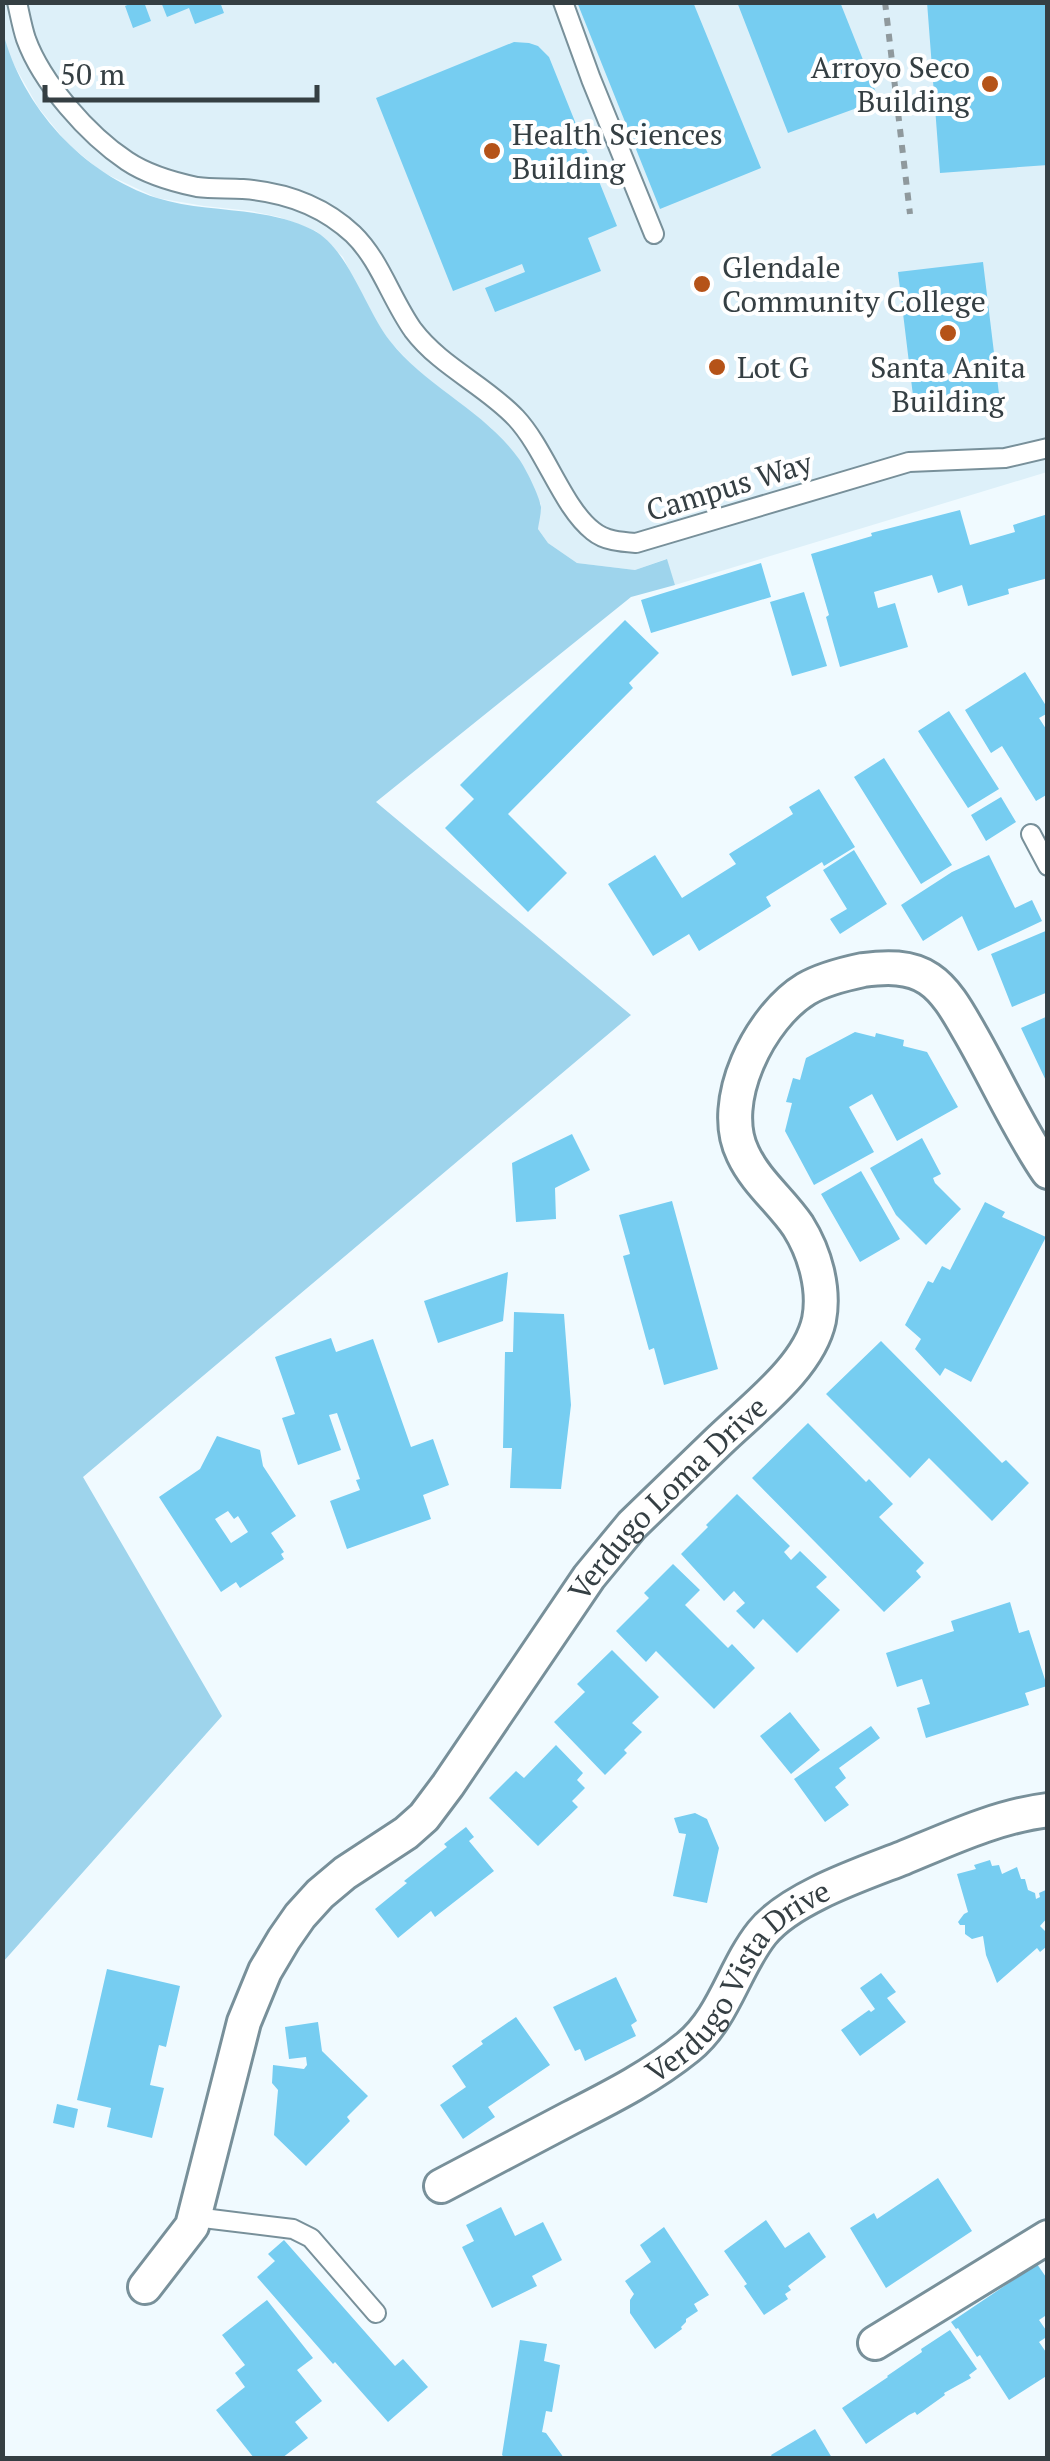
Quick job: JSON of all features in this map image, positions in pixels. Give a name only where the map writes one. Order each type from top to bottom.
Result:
[{"type":"street","name":"Verdugo Loma Drive","points":[[145,2287],[192,2226],[244,2022],[266,1971],[300,1916],[345,1873],[424,1817],[609,1550],[780,1383],[812,1340],[822,1288],[814,1263],[798,1227],[758,1179],[741,1151],[735,1112],[742,1075],[760,1037],[789,1003],[822,982],[844,974],[895,967],[918,973],[932,980],[955,1008],[1048,1172]]},
{"type":"street","name":"Verdugo Vista Drive","points":[[442,2186],[648,2077],[692,2044],[722,2004],[764,1930],[782,1915],[822,1891],[960,1835],[1015,1816],[1048,1810]]},
{"type":"street","points":[[875,2343],[1048,2237]]},
{"type":"lane","name":"Campus Way","points":[[16,2],[27,41],[44,76],[72,110],[127,161],[166,180],[202,188],[277,193],[310,204],[336,219],[366,247],[415,332],[437,356],[517,419],[576,512],[593,532],[615,542],[636,543],[909,462],[1005,458],[1048,448]]},
{"type":"lane","points":[[563,2],[654,234]]},
{"type":"lane","points":[[1031,834],[1048,866]]},
{"type":"lane","points":[[195,2217],[293,2229],[311,2238],[376,2313]]},
{"type":"path","points":[[886,2],[910,214]]},
{"type":"shaded area","name":"Glendale Community College","points":[[2,3],[1047,3],[1047,472],[675,585],[666,559],[635,570],[577,563],[548,543],[538,529],[541,504],[491,428],[425,378],[391,343],[369,311],[343,257],[316,231],[279,217],[157,198],[102,172],[67,143],[38,107],[9,56]]},
{"type":"shaded area","points":[[3,32],[12,60],[41,111],[59,134],[104,172],[157,198],[275,217],[313,230],[325,239],[336,250],[381,328],[404,357],[490,427],[519,459],[538,496],[538,529],[548,543],[577,563],[635,570],[667,559],[675,585],[631,597],[376,802],[631,1015],[83,1477],[222,1716],[3,1962]]},
{"type":"building","points":[[144,2],[151,21],[133,28],[125,6]]},
{"type":"building","points":[[161,2],[220,2],[224,13],[195,24],[189,8],[167,17]]},
{"type":"building","points":[[577,2],[693,2],[761,168],[660,209]]},
{"type":"building","points":[[737,2],[840,2],[879,100],[788,133]]},
{"type":"building","name":"Arroyo Seco Building","points":[[927,2],[1048,2],[1048,165],[940,173]]},
{"type":"building","name":"Health Sciences Building","points":[[514,42],[538,46],[549,57],[617,226],[588,238],[601,271],[495,312],[485,288],[525,272],[522,264],[453,291],[376,98]]},
{"type":"building","name":"Santa Anita Building","points":[[983,262],[999,394],[914,404],[898,272]]},
{"type":"building","points":[[960,510],[970,545],[1015,532],[1013,525],[1048,514],[1048,578],[968,606],[962,585],[938,593],[932,575],[874,592],[878,608],[895,603],[908,647],[840,667],[811,554],[872,536],[871,533]]},
{"type":"building","points":[[761,563],[771,597],[651,633],[641,600]]},
{"type":"building","points":[[804,592],[827,666],[792,676],[770,602]]},
{"type":"building","points":[[625,620],[659,653],[629,683],[633,688],[508,814],[567,873],[528,912],[445,828],[474,799],[460,785]]},
{"type":"building","points":[[1025,672],[1048,709],[1039,718],[1048,732],[1048,794],[1036,801],[1002,746],[991,753],[965,710]]},
{"type":"building","points":[[949,711],[999,789],[968,808],[918,731]]},
{"type":"building","points":[[884,758],[952,865],[921,884],[854,777]]},
{"type":"building","points":[[819,789],[855,847],[824,866],[822,862],[766,897],[771,906],[699,951],[689,934],[653,956],[608,884],[655,855],[682,898],[736,864],[729,854],[793,814],[789,807]]},
{"type":"building","points":[[1001,797],[1016,822],[986,841],[971,815]]},
{"type":"building","points":[[854,850],[887,904],[840,934],[830,919],[847,909],[823,870]]},
{"type":"building","points":[[989,855],[1015,908],[1032,900],[1042,921],[978,951],[962,916],[923,941],[901,905],[952,872]]},
{"type":"building","points":[[1048,930],[1048,992],[1012,1007],[991,954]]},
{"type":"building","points":[[1048,1016],[1048,1085],[1021,1028]]},
{"type":"building","points":[[855,1032],[904,1040],[903,1046],[927,1052],[958,1107],[897,1141],[872,1094],[849,1107],[874,1152],[814,1185],[785,1131],[792,1103],[786,1102],[793,1078],[800,1080],[806,1058]]},
{"type":"building","points":[[572,1134],[590,1170],[555,1188],[556,1219],[516,1222],[512,1163]]},
{"type":"building","points":[[922,1138],[941,1174],[933,1178],[935,1183],[961,1209],[926,1245],[896,1215],[870,1168]]},
{"type":"building","points":[[861,1171],[900,1239],[860,1262],[821,1194]]},
{"type":"building","points":[[672,1201],[718,1369],[664,1385],[654,1348],[649,1350],[623,1256],[630,1254],[619,1215]]},
{"type":"building","points":[[985,1202],[1005,1212],[1002,1217],[1046,1237],[971,1382],[945,1368],[940,1376],[915,1349],[921,1339],[905,1325],[928,1281],[933,1283],[942,1266],[950,1270]]},
{"type":"building","points":[[508,1272],[503,1321],[438,1343],[424,1301]]},
{"type":"building","points":[[514,1312],[564,1314],[571,1405],[561,1489],[510,1488],[512,1448],[503,1448],[505,1352],[513,1352]]},
{"type":"building","points":[[331,1338],[336,1352],[373,1339],[411,1447],[433,1439],[449,1485],[423,1495],[431,1519],[347,1549],[330,1501],[360,1490],[356,1480],[360,1479],[337,1413],[329,1415],[341,1450],[298,1465],[282,1418],[295,1414],[275,1357]]},
{"type":"building","points":[[881,1341],[1002,1463],[1006,1460],[1029,1483],[992,1521],[929,1458],[910,1478],[826,1394]]},
{"type":"building","points":[[808,1423],[893,1504],[879,1517],[924,1563],[916,1571],[921,1577],[884,1612],[752,1478]]},
{"type":"building","points":[[217,1436],[260,1450],[263,1466],[296,1516],[271,1533],[284,1552],[284,1559],[240,1588],[236,1582],[221,1592],[159,1497],[200,1469]],"holes":[[[228,1511],[234,1519],[238,1516],[248,1532],[231,1543],[215,1519]]]},
{"type":"building","points":[[737,1494],[790,1546],[784,1552],[791,1560],[800,1551],[827,1577],[816,1587],[840,1610],[797,1653],[763,1619],[754,1629],[736,1611],[745,1603],[734,1591],[724,1601],[681,1554]]},
{"type":"building","points":[[673,1564],[700,1590],[685,1605],[728,1648],[732,1644],[755,1668],[714,1709],[656,1651],[646,1662],[616,1631],[649,1598],[644,1593]]},
{"type":"building","points":[[1010,1602],[1019,1633],[1029,1630],[1047,1686],[1025,1693],[1029,1705],[926,1738],[917,1708],[930,1704],[922,1679],[897,1687],[886,1653],[954,1631],[951,1621]]},
{"type":"building","points":[[612,1650],[659,1697],[632,1723],[642,1732],[605,1775],[554,1722],[585,1692],[577,1684]]},
{"type":"building","points":[[790,1712],[820,1750],[791,1774],[760,1736]]},
{"type":"building","points":[[871,1726],[880,1738],[839,1768],[846,1778],[835,1787],[849,1805],[825,1822],[794,1779]]},
{"type":"building","points":[[556,1745],[583,1773],[577,1780],[585,1788],[572,1801],[578,1807],[538,1846],[489,1798],[516,1771],[524,1778]]},
{"type":"building","points":[[695,1813],[707,1819],[719,1848],[707,1903],[673,1896],[686,1834],[679,1833],[674,1818]]},
{"type":"building","points":[[466,1827],[474,1837],[469,1841],[494,1871],[435,1917],[431,1911],[398,1938],[375,1909]]},
{"type":"building","points":[[990,1860],[992,1866],[999,1865],[1002,1874],[1017,1867],[1036,1899],[1048,1889],[1048,1917],[1040,1926],[1048,1934],[1046,1947],[1040,1952],[1037,1948],[997,1983],[983,1936],[972,1939],[965,1934],[965,1925],[958,1922],[968,1912],[957,1874]]},
{"type":"building","points":[[107,1969],[180,1986],[166,2047],[159,2045],[150,2085],[164,2088],[152,2138],[107,2127],[111,2108],[77,2100]]},
{"type":"building","points":[[881,1973],[896,1992],[887,1998],[906,2022],[860,2056],[841,2030],[875,2009],[860,1988]]},
{"type":"building","points":[[616,1977],[637,2021],[631,2025],[636,2036],[585,2061],[580,2049],[575,2051],[553,2007]]},
{"type":"building","points":[[516,2017],[550,2065],[488,2107],[495,2117],[463,2139],[440,2105],[466,2087],[452,2066]]},
{"type":"building","points":[[318,2022],[322,2051],[368,2096],[347,2117],[350,2121],[306,2166],[274,2135],[278,2090],[272,2083],[273,2065],[304,2069],[306,2057],[289,2059],[285,2027]]},
{"type":"building","points":[[57,2104],[78,2109],[74,2128],[53,2123]]},
{"type":"building","points":[[938,2178],[972,2231],[886,2288],[850,2228],[874,2213],[877,2219]]},
{"type":"building","points":[[501,2207],[515,2236],[543,2222],[562,2260],[532,2276],[537,2286],[492,2308],[462,2247],[474,2241],[466,2225]]},
{"type":"building","points":[[766,2220],[785,2248],[809,2232],[826,2257],[788,2286],[788,2299],[764,2315],[724,2251]]},
{"type":"building","points":[[664,2227],[709,2295],[694,2304],[698,2311],[686,2319],[682,2329],[655,2349],[630,2313],[634,2294],[625,2281],[651,2262],[640,2245]]},
{"type":"building","points":[[284,2240],[395,2366],[403,2359],[428,2387],[388,2422],[257,2277],[275,2261],[268,2254]]},
{"type":"building","points":[[1037,2264],[1048,2280],[1048,2314],[1039,2320],[1048,2336],[1039,2342],[1048,2355],[1048,2375],[1009,2400],[980,2355],[977,2357],[951,2322]]},
{"type":"building","points":[[267,2300],[313,2358],[297,2370],[322,2401],[295,2422],[308,2438],[282,2458],[254,2458],[216,2410],[245,2387],[235,2373],[245,2365],[222,2335]]},
{"type":"building","points":[[950,2330],[977,2369],[969,2375],[971,2378],[866,2444],[842,2408]]},
{"type":"building","points":[[520,2340],[547,2344],[544,2361],[560,2365],[552,2412],[546,2411],[542,2432],[564,2458],[502,2455]]},
{"type":"building","points":[[815,2429],[832,2458],[771,2455]]},
{"type":"place","name":"Arroyo Seco Building","points":[[990,84]]},
{"type":"place","name":"Health Sciences Building","points":[[492,151]]},
{"type":"place","name":"Glendale Community College","points":[[702,284]]},
{"type":"place","name":"Santa Anita Building","points":[[948,333]]},
{"type":"place","name":"Lot G","points":[[717,367]]}]
